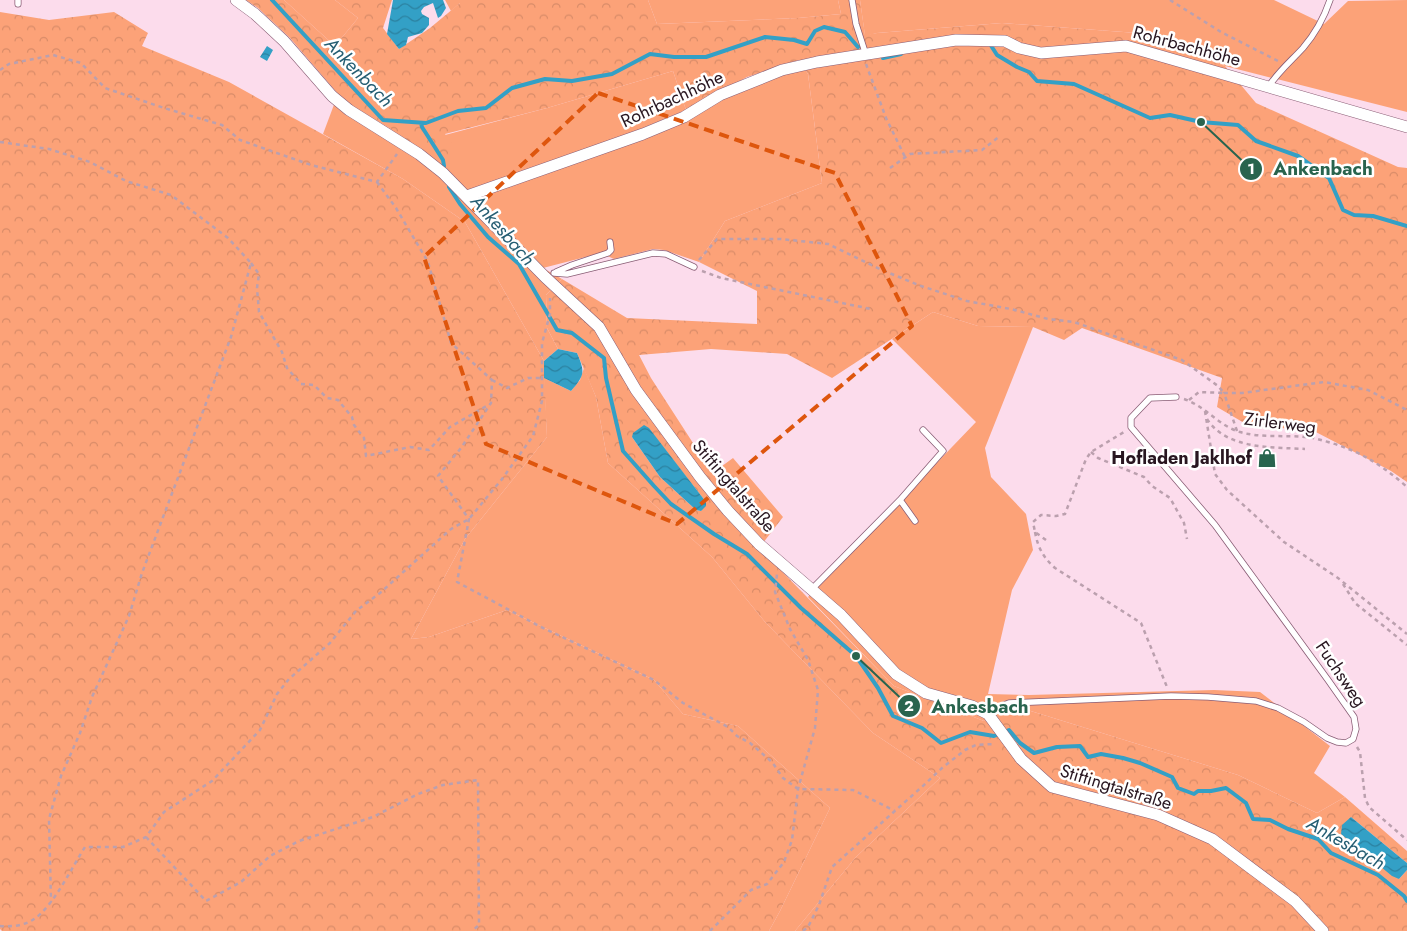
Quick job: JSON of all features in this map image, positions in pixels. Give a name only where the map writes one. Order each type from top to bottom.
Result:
[{"type":"street","name":"Stiftingtalstraße","points":[[236,0],[255,14],[284,41],[332,96],[349,110],[419,154],[443,173],[549,275],[599,327],[636,390],[700,477],[728,511],[759,544],[841,615],[896,674],[926,693],[972,706],[988,714],[1021,759],[1052,787],[1158,815],[1212,839],[1295,902],[1323,931]]},
{"type":"street","name":"Rohrbachhöhe","points":[[467,196],[643,134],[684,117],[720,95],[782,70],[818,62],[956,40],[1005,41],[1019,48],[1041,53],[1126,46],[1407,127]]},
{"type":"lane","points":[[852,0],[864,55]]},
{"type":"lane","points":[[1269,86],[1285,64],[1304,47],[1324,18],[1330,0]]},
{"type":"lane","points":[[549,275],[572,264],[608,254],[611,250],[610,242]]},
{"type":"lane","points":[[549,275],[567,274],[653,253],[666,254],[694,267]]},
{"type":"lane","points":[[1132,427],[1131,418],[1150,398],[1176,397]]},
{"type":"lane","name":"Fuchsweg","points":[[1132,427],[1215,525],[1328,680],[1354,717],[1356,729],[1354,739]]},
{"type":"lane","points":[[812,588],[900,500],[943,451],[924,430]]},
{"type":"lane","points":[[900,500],[915,521]]},
{"type":"lane","points":[[988,714],[1009,703],[1171,696],[1256,701],[1278,708],[1304,722],[1327,738],[1337,742],[1346,744],[1354,739]]},
{"type":"path","points":[[1170,0],[1221,32],[1285,64]]},
{"type":"path","points":[[0,70],[9,64],[53,55],[81,64],[105,88],[222,125],[240,140],[311,165],[377,182],[396,208],[428,262],[451,343],[492,380],[507,388],[528,378],[542,378]]},
{"type":"path","points":[[864,55],[886,118],[905,157]]},
{"type":"path","points":[[890,168],[910,154],[982,150],[1000,136]]},
{"type":"path","points":[[0,142],[49,149],[90,162],[126,181],[171,195],[228,238],[259,274],[257,288],[260,312],[282,352],[287,368],[301,384],[314,385],[327,398],[338,400],[352,417],[354,425],[364,438],[366,456],[410,448],[430,450],[450,427],[491,403]]},
{"type":"path","points":[[377,182],[404,144]]},
{"type":"path","points":[[871,309],[721,278],[694,267],[717,239],[781,239],[828,244],[921,286],[967,301],[1011,309],[1048,319],[1074,322],[1182,360],[1218,386],[1224,393],[1237,431]]},
{"type":"path","points":[[51,902],[49,819],[60,776],[80,733],[92,697],[129,616],[142,574],[231,337],[251,263]]},
{"type":"path","points":[[0,926],[12,927],[33,920],[51,902],[85,847],[124,847],[146,837],[164,812],[212,781],[260,730],[277,694],[289,679],[330,644],[356,611],[380,593],[451,529],[469,518],[533,436],[542,401],[542,343],[550,314]]},
{"type":"path","points":[[492,380],[491,403],[461,448],[438,476],[469,518],[457,582],[541,627],[654,680],[683,703],[728,727],[750,743],[772,762],[783,778],[798,789],[853,790],[895,811]]},
{"type":"path","points":[[1189,400],[1199,392],[1242,393],[1324,382],[1368,390],[1407,410]]},
{"type":"path","name":"Zirlerweg","points":[[1176,397],[1189,400],[1220,422],[1237,431],[1248,434],[1308,437],[1351,449],[1392,473],[1407,487]]},
{"type":"path","points":[[1205,411],[1215,474],[1218,479],[1284,542],[1340,580],[1407,634]]},
{"type":"path","points":[[1206,418],[1211,424],[1235,440],[1254,446],[1305,449]]},
{"type":"path","points":[[1132,427],[1091,452],[1086,459],[1065,514],[1056,516],[1040,515],[1033,522],[1037,544],[1044,558],[1055,568],[1140,623],[1171,696]]},
{"type":"path","points":[[1091,452],[1098,458],[1144,477],[1152,486],[1170,498],[1184,523],[1187,539]]},
{"type":"path","points":[[1035,532],[1046,540]]},
{"type":"path","points":[[710,931],[751,890],[767,884],[784,862],[792,840],[798,789],[815,728],[818,690],[808,660],[790,629],[775,592],[776,575]]},
{"type":"path","points":[[1340,580],[1355,603],[1407,645]]},
{"type":"path","points":[[803,931],[808,927],[819,906],[832,866],[942,768],[965,750],[1004,736]]},
{"type":"path","points":[[1354,739],[1360,752],[1365,798],[1369,807],[1407,840]]},
{"type":"path","points":[[146,837],[206,901],[241,882],[270,856],[299,841],[373,817],[418,794],[443,785],[478,780],[479,925],[472,931]]},
{"type":"highlighted area","points":[[598,93],[835,173],[912,326],[677,524],[486,444],[424,257]]},
{"type":"green space","points":[[246,0],[284,0],[335,46],[358,18],[335,0],[392,0],[383,28],[399,49],[430,28],[460,3],[460,0],[648,0],[657,24],[798,18],[841,14],[838,0],[860,0],[865,35],[1002,23],[1137,33],[1225,66],[1256,103],[1398,167],[1407,168],[1407,482],[1391,471],[1310,429],[1251,427],[1217,407],[1222,378],[1082,328],[1064,340],[1033,327],[978,326],[933,312],[832,378],[787,354],[711,349],[639,355],[651,378],[693,443],[718,469],[733,458],[783,517],[759,548],[894,686],[984,721],[1021,708],[1238,775],[1317,813],[1345,797],[1407,851],[1407,863],[1351,817],[1399,879],[1407,870],[1407,931],[795,931],[856,857],[940,778],[873,733],[765,622],[712,557],[608,463],[596,397],[577,353],[558,349],[547,328],[546,295],[562,279],[627,318],[757,324],[757,291],[699,262],[725,221],[822,183],[808,74],[799,60],[747,77],[686,110],[673,71],[547,108],[445,134],[460,153],[445,169],[391,129],[352,106],[338,94],[290,38],[258,8]],"holes":[[[648,428],[706,502],[701,511],[696,510],[660,477],[632,437]]]},
{"type":"green space","points":[[284,0],[335,0],[358,18],[335,46]]},
{"type":"green space","points":[[445,0],[460,0],[460,3],[451,11]]},
{"type":"green space","points":[[648,0],[838,0],[841,14],[798,18],[657,24]]},
{"type":"green space","points":[[860,0],[1274,0],[1324,24],[1348,1],[1407,0],[1407,112],[1225,66],[1137,33],[1002,23],[877,33],[865,36]]},
{"type":"green space","points":[[0,12],[49,20],[114,12],[148,33],[142,46],[229,82],[403,179],[465,222],[544,361],[547,437],[465,539],[411,639],[429,637],[507,610],[654,680],[683,714],[738,726],[830,808],[769,931],[2,931],[0,929]]},
{"type":"green space","points":[[804,68],[808,74],[822,183],[725,221],[699,262],[664,250],[653,249],[614,259],[601,253],[543,268],[562,279],[546,295],[547,328],[558,349],[544,361],[465,222],[403,179],[323,134],[338,94],[352,106],[391,129],[445,135],[547,108],[673,71],[686,110],[629,134],[719,101],[746,88]]},
{"type":"green space","points":[[933,312],[978,326],[1033,327],[985,448],[991,477],[1026,514],[1033,550],[1012,590],[988,694],[1029,695],[1214,690],[1260,692],[1330,746],[1314,773],[1345,797],[1317,813],[1238,775],[1021,708],[984,721],[894,686],[808,597],[976,422],[892,339]]},
{"type":"green space","points":[[584,368],[596,397],[608,463],[712,557],[765,622],[873,733],[940,778],[856,857],[795,931],[769,931],[830,808],[738,726],[683,714],[654,680],[507,610],[429,637],[411,639],[465,539],[547,437],[544,378],[571,391],[580,380]]},
{"type":"water","points":[[393,0],[443,0],[446,8],[438,18],[433,3],[424,7],[421,11],[422,14],[429,18],[429,25],[422,33],[408,37],[406,45],[399,49],[387,34]]},
{"type":"water","points":[[267,46],[273,50],[267,61],[260,57]]},
{"type":"water","points":[[558,349],[577,353],[581,365],[581,377],[571,391],[544,378],[544,361]]},
{"type":"water","points":[[644,425],[649,428],[706,502],[706,506],[701,511],[696,510],[660,477],[632,437],[633,433]]},
{"type":"water","points":[[1351,817],[1407,863],[1407,870],[1399,879],[1392,876],[1341,834],[1342,825]]},
{"type":"waterway","name":"Ankenbach","points":[[272,0],[383,120],[426,123],[458,111],[486,108],[512,88],[545,79],[572,81],[612,74],[650,54],[674,57],[706,57],[765,37],[794,40],[807,44],[815,31],[824,27],[845,32],[858,47]]},
{"type":"waterway","name":"Ankenbach","points":[[990,44],[997,55],[1029,72],[1037,81],[1074,84],[1150,118],[1170,115],[1201,122],[1238,125],[1256,141],[1298,156],[1329,178],[1343,210],[1354,215],[1373,216],[1407,226]]},
{"type":"waterway","name":"Ankenbach","points":[[883,58],[901,54]]},
{"type":"waterway","name":"Ankesbach","points":[[421,123],[443,160],[444,166]]},
{"type":"waterway","name":"Ankesbach","points":[[449,187],[460,204],[488,237],[519,264],[557,330],[572,333],[604,358],[606,378],[623,451],[671,504],[747,554],[801,608],[856,656],[878,688],[893,716],[922,728],[941,743],[970,732],[994,736],[1009,730],[1020,743],[1034,753],[1057,747],[1080,746],[1088,757],[1101,754],[1140,763],[1172,777],[1178,788],[1194,794],[1198,791],[1226,788],[1246,803],[1253,819],[1270,820],[1288,829],[1318,839],[1331,853],[1378,875],[1404,896],[1407,901]]},
{"type":"place","name":"Ankenbach","points":[[1201,122]]},
{"type":"place","name":"Hofladen Jaklhof","points":[[1267,458]]},
{"type":"place","name":"Ankesbach","points":[[856,656]]}]
